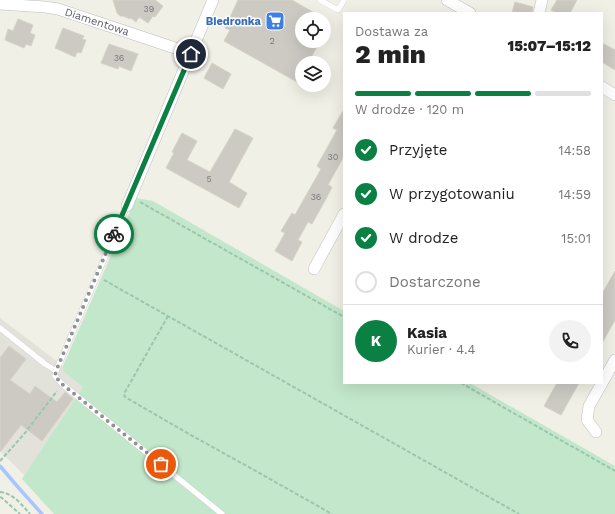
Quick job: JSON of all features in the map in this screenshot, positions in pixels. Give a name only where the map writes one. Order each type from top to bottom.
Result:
[{"type":"street","points":[[129,201],[213,0]]},
{"type":"street","points":[[447,0],[455,9],[466,12]]},
{"type":"street","points":[[539,12],[542,0]]},
{"type":"street","name":"Diamentowa","points":[[0,4],[45,6],[58,9],[191,54]]},
{"type":"street","points":[[603,88],[615,95]]},
{"type":"street","points":[[314,269],[343,216]]},
{"type":"street","points":[[603,381],[615,360]]},
{"type":"street","points":[[596,432],[587,420],[589,406],[601,384]]},
{"type":"lane","points":[[320,0],[338,10],[344,0]]},
{"type":"lane","points":[[129,201],[55,376],[62,384],[222,514]]},
{"type":"lane","points":[[0,328],[56,371]]},
{"type":"path","points":[[129,201],[184,226],[343,316]]},
{"type":"path","points":[[96,276],[519,514]]},
{"type":"path","points":[[168,316],[125,392],[125,397],[332,514]]},
{"type":"path","points":[[0,460],[25,433],[62,384]]},
{"type":"path","points":[[463,384],[615,471]]},
{"type":"path","points":[[0,492],[14,498],[30,514]]},
{"type":"path","points":[[0,497],[20,514]]},
{"type":"shaded area","points":[[0,318],[63,366],[63,371],[83,387],[25,476],[0,451]]},
{"type":"green space","points":[[136,198],[153,201],[343,310],[343,384],[472,384],[615,466],[615,514],[54,514],[22,479],[83,387],[63,371],[63,366]]},
{"type":"building","points":[[113,0],[155,0],[163,6],[155,17],[153,16],[148,23],[139,17],[136,22],[131,18],[120,16],[117,13]]},
{"type":"building","points":[[238,0],[292,0],[313,12],[295,12],[295,48],[316,48],[312,56],[295,56],[295,81],[224,41],[230,30],[225,28]]},
{"type":"building","points":[[557,0],[577,0],[571,12],[555,12],[551,10]]},
{"type":"building","points":[[515,2],[533,7],[532,12],[512,12]]},
{"type":"building","points":[[18,19],[33,25],[30,33],[35,35],[31,46],[26,44],[24,48],[5,40],[8,29],[13,31]]},
{"type":"building","points":[[63,28],[84,36],[82,39],[86,40],[81,53],[77,52],[75,57],[55,48]]},
{"type":"building","points":[[109,44],[138,54],[131,71],[119,66],[118,69],[101,63]]},
{"type":"building","points":[[603,44],[615,50],[615,70],[603,63]]},
{"type":"building","points":[[212,63],[231,74],[223,89],[204,78]]},
{"type":"building","points":[[343,111],[343,158],[328,185],[332,187],[327,197],[312,224],[308,222],[298,240],[302,242],[292,261],[275,251],[285,233],[281,231],[292,213],[295,215],[321,169],[317,166],[337,130],[333,128]]},
{"type":"building","points":[[235,129],[253,138],[229,182],[247,193],[239,208],[166,168],[182,133],[197,141],[187,160],[210,172]]},
{"type":"building","points":[[615,271],[615,320],[603,341],[603,292]]},
{"type":"building","points":[[9,346],[26,359],[10,380],[30,394],[35,386],[57,402],[65,392],[73,399],[42,441],[21,425],[0,452],[0,358]]},
{"type":"building","points":[[556,384],[578,384],[561,415],[544,406]]},
{"type":"waterway","points":[[0,466],[42,514]]},
{"type":"way so far","points":[[114,234],[55,376],[62,384],[161,464]]},
{"type":"place","name":"Biedronka","points":[[275,21]]},
{"type":"route","points":[[114,234],[191,54]]}]
